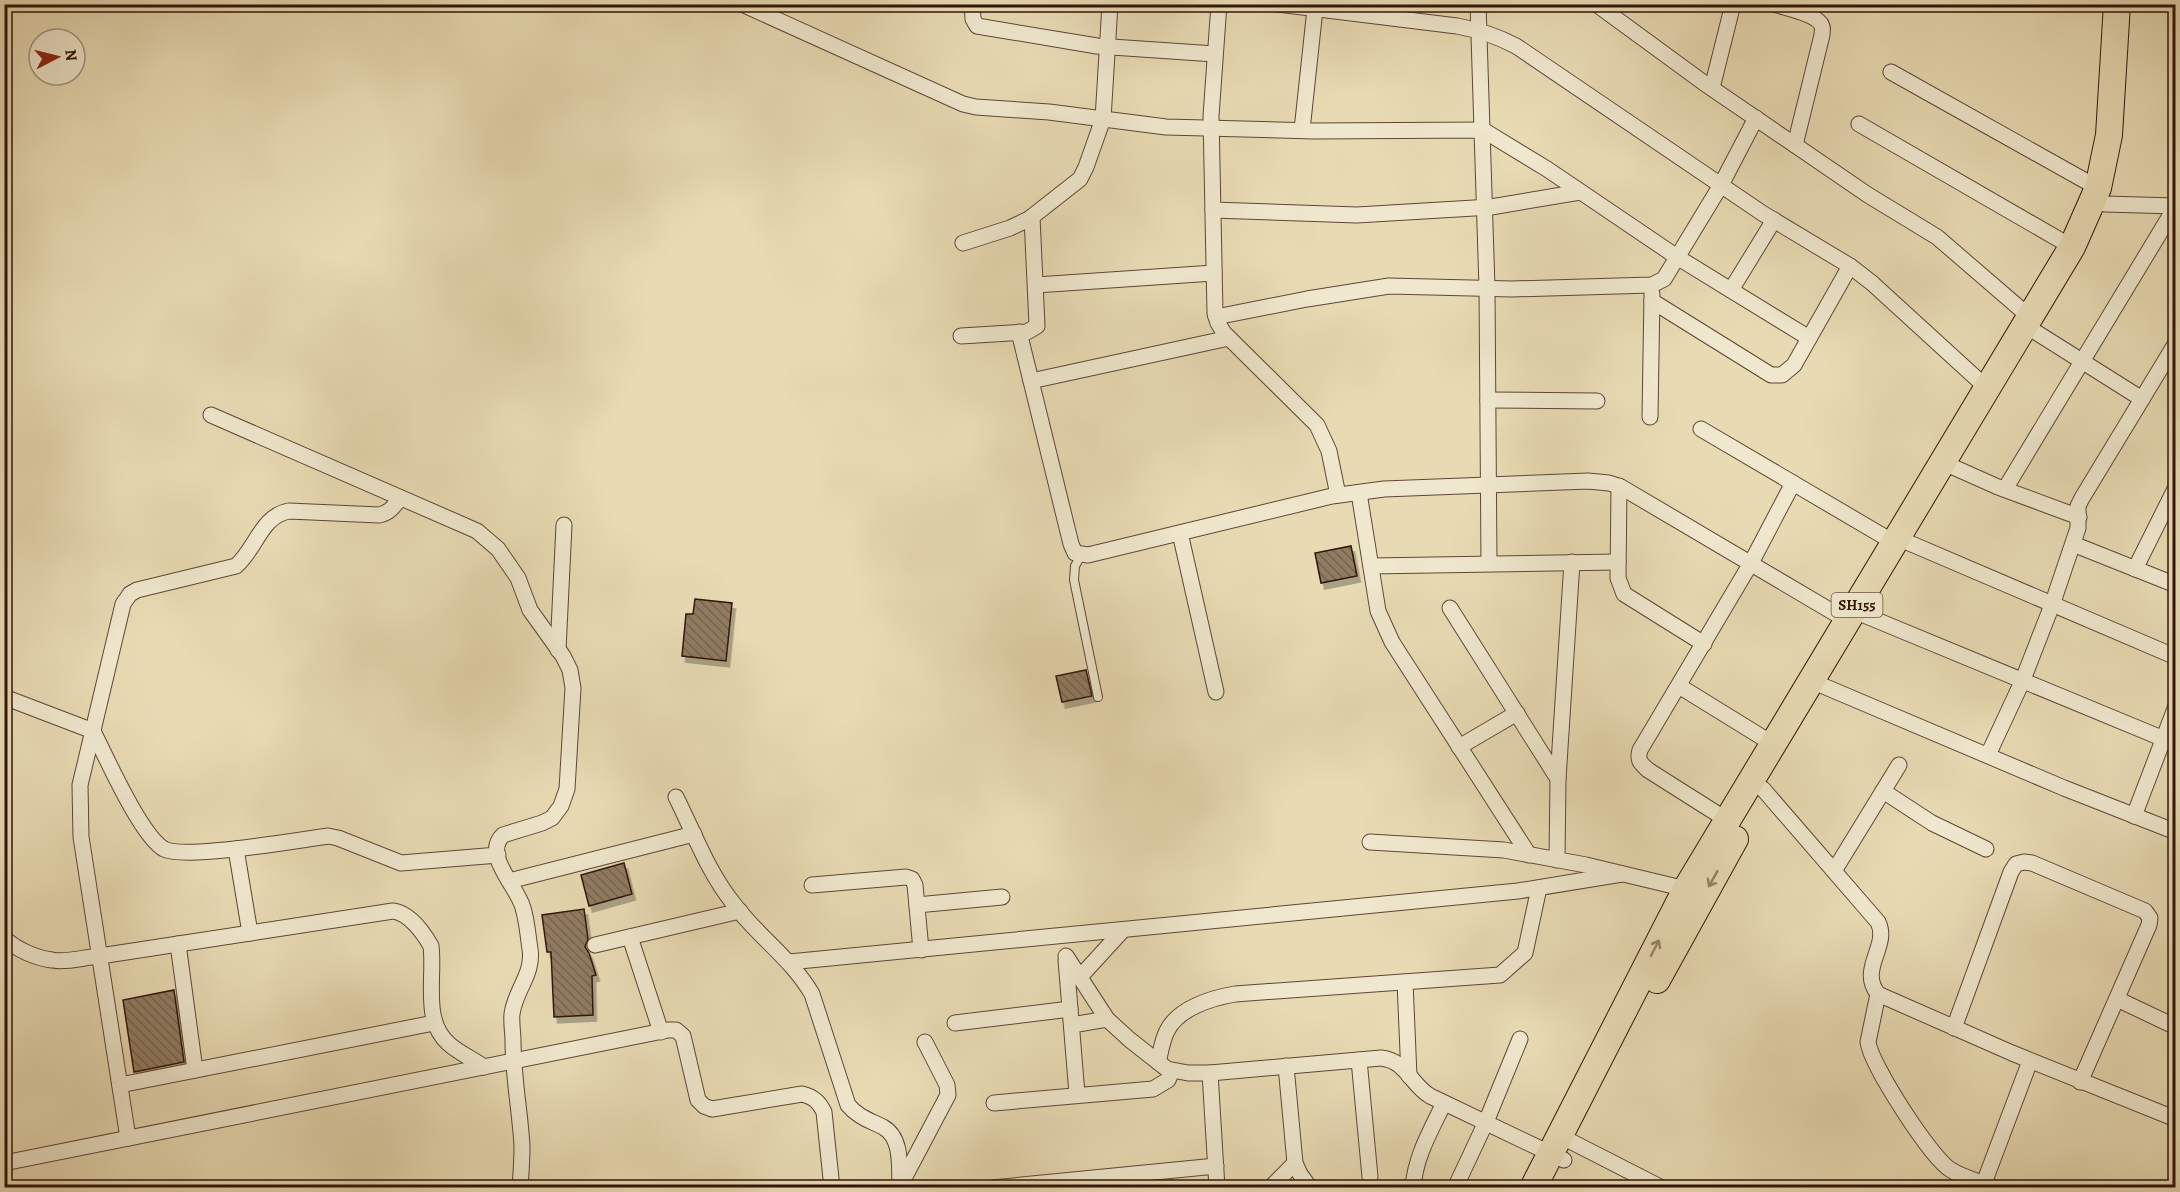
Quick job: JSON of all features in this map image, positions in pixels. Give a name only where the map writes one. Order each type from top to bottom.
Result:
[{"type":"main road","name":"SH155","points":[[1901,542],[1953,466],[2032,325],[2091,234],[2102,196],[2109,135],[2117,4]]},
{"type":"main road","name":"SH155","points":[[2032,325],[2072,247],[2111,185],[2130,4]]},
{"type":"main road","name":"SH155","points":[[1550,1188],[1562,1151],[1686,889],[1773,744],[1856,618],[1988,389],[2012,359]]},
{"type":"main road","name":"SH155","points":[[1533,1188],[1562,1151],[1856,618]]},
{"type":"street","points":[[742,4],[963,105],[1049,112],[1166,126],[1302,130],[1483,130],[1677,257],[1809,338]]},
{"type":"street","points":[[972,4],[973,19],[977,26],[1107,47],[1215,54]]},
{"type":"street","points":[[963,243],[1010,228],[1032,217],[1080,179],[1103,119],[1110,4]]},
{"type":"street","points":[[1219,4],[1211,128],[1216,317],[1229,338],[1317,425],[1329,451],[1338,495]]},
{"type":"street","points":[[1278,4],[1479,30],[1516,46],[1774,220],[1850,266],[1988,389]]},
{"type":"street","points":[[1478,4],[1487,288],[1490,563]]},
{"type":"street","points":[[1712,88],[1733,4]]},
{"type":"street","points":[[1779,5],[1811,16],[1823,26],[1795,145]]},
{"type":"street","points":[[1602,7],[1712,88],[1795,145],[1868,195],[1937,237],[2032,325],[2081,362],[2142,399]]},
{"type":"street","points":[[1302,130],[1315,9]]},
{"type":"street","points":[[1891,72],[2102,196],[2175,206],[2004,489]]},
{"type":"street","points":[[1216,317],[1389,286],[1487,288],[1652,285],[1664,279],[1721,185],[1756,118]]},
{"type":"street","points":[[1859,124],[2072,247]]},
{"type":"street","points":[[1213,210],[1357,214],[1484,207],[1580,192]]},
{"type":"street","points":[[961,336],[1019,332],[1034,330],[1037,326],[1032,217]]},
{"type":"street","points":[[1731,290],[1774,220]]},
{"type":"street","points":[[1652,301],[1771,375],[1782,375],[1788,372],[1850,266]]},
{"type":"street","points":[[1036,285],[1214,273]]},
{"type":"street","points":[[1650,417],[1652,285]]},
{"type":"street","points":[[1019,332],[1075,553],[1081,555],[1338,495],[1384,489],[1588,481],[1619,486],[1750,564],[1856,618],[2169,741]]},
{"type":"street","points":[[1030,381],[1229,338]]},
{"type":"street","points":[[1988,755],[2022,682],[2052,605],[2078,528],[2079,506],[2082,498],[2175,344]]},
{"type":"street","points":[[1488,400],[1597,401]]},
{"type":"street","points":[[211,415],[477,531],[498,549],[518,578],[530,610],[570,670],[573,688],[567,789],[561,806],[552,818],[503,835],[499,839],[497,848],[499,865],[518,893],[524,909],[532,960],[512,1014],[513,1061],[522,1148],[520,1188]]},
{"type":"street","points":[[1701,429],[1901,542],[2175,657]]},
{"type":"street","points":[[1953,466],[2004,489],[2079,517]]},
{"type":"street","points":[[1727,820],[1639,762],[1640,750],[1750,564],[1793,483]]},
{"type":"street","points":[[1619,486],[1618,578],[1624,594],[1704,644]]},
{"type":"street","points":[[2135,569],[2175,487]]},
{"type":"street","points":[[1359,493],[1378,611],[1382,623],[1529,855]]},
{"type":"street","points":[[128,1138],[81,837],[79,797],[123,604],[130,594],[137,590],[236,566],[244,559],[270,519],[278,513],[289,510],[379,515],[386,514],[400,498]]},
{"type":"street","points":[[558,650],[564,525]]},
{"type":"street","points":[[1180,533],[1216,692]]},
{"type":"street","points":[[2073,544],[2175,585]]},
{"type":"street","points":[[1557,860],[1558,779],[1572,562]]},
{"type":"street","points":[[1371,566],[1618,562]]},
{"type":"street","points":[[1450,608],[1558,779]]},
{"type":"street","points":[[1821,685],[2175,832]]},
{"type":"street","points":[[1679,686],[1773,744]]},
{"type":"street","points":[[4,697],[93,731],[139,821],[164,849],[176,852],[236,849],[328,836],[401,863],[498,855]]},
{"type":"street","points":[[2134,816],[2169,741],[2175,706]]},
{"type":"street","points":[[1459,747],[1516,713]]},
{"type":"street","points":[[1834,871],[1899,765]]},
{"type":"street","points":[[1763,789],[1878,922],[1881,928],[1871,981],[1878,994],[2030,1061],[2175,1119]]},
{"type":"street","points":[[1883,792],[1932,823],[1986,849]]},
{"type":"street","points":[[676,797],[717,882],[740,911],[802,977],[812,994],[837,1078],[848,1106],[856,1115],[884,1128],[896,1142],[900,1187]]},
{"type":"street","points":[[509,881],[694,834]]},
{"type":"street","points":[[1370,842],[1504,850],[1686,889]]},
{"type":"street","points":[[236,849],[250,933]]},
{"type":"street","points":[[1954,1028],[2011,872],[2016,864],[2032,863],[2148,913],[2150,918],[2149,925],[2080,1082]]},
{"type":"street","points":[[789,962],[1539,888],[1622,874]]},
{"type":"street","points":[[812,885],[906,877],[912,879],[915,885],[921,950]]},
{"type":"street","points":[[1158,1062],[1169,1026],[1200,1003],[1215,998],[1235,994],[1500,975],[1525,952],[1539,888]]},
{"type":"street","points":[[917,905],[1002,897]]},
{"type":"street","points":[[4,938],[27,952],[53,961],[100,956],[393,911],[400,912],[431,946],[434,1023],[440,1035],[449,1044],[484,1067]]},
{"type":"street","points":[[595,945],[740,911]]},
{"type":"street","points":[[1080,977],[1124,930]]},
{"type":"street","points":[[1065,936],[1077,1094]]},
{"type":"street","points":[[630,937],[661,1032]]},
{"type":"street","points":[[178,944],[195,1070]]},
{"type":"street","points":[[1066,956],[1107,1019],[1172,1071],[1210,1073],[1381,1058],[1392,1059],[1398,1062],[1421,1090],[1444,1103],[1486,1122],[1645,1184],[1662,1188]]},
{"type":"street","points":[[1405,982],[1409,1076]]},
{"type":"street","points":[[1878,994],[1868,1042],[1869,1049],[1926,1144],[1952,1170],[1990,1185],[2030,1061]]},
{"type":"street","points":[[2117,999],[2175,1027]]},
{"type":"street","points":[[955,1023],[1070,1009]]},
{"type":"street","points":[[1072,1025],[1107,1019]]},
{"type":"street","points":[[120,1085],[434,1023]]},
{"type":"street","points":[[4,1162],[676,1030],[683,1036],[698,1100],[704,1106],[712,1109],[802,1094],[811,1096],[819,1102],[824,1112],[832,1188]]},
{"type":"street","points":[[1455,1188],[1521,1039]]},
{"type":"street","points":[[900,1187],[948,1095],[947,1085],[925,1042]]},
{"type":"street","points":[[1359,1060],[1370,1177]]},
{"type":"street","points":[[1286,1066],[1295,1163],[1310,1188]]},
{"type":"street","points":[[994,1103],[1153,1089],[1168,1080],[1172,1071]]},
{"type":"street","points":[[1210,1073],[1217,1188]]},
{"type":"street","points":[[1413,1188],[1421,1152],[1444,1103]]},
{"type":"street","points":[[824,1112],[853,1112]]},
{"type":"street","points":[[1270,1188],[1295,1163]]},
{"type":"street","points":[[992,1188],[1216,1166]]},
{"type":"lane","points":[[1081,555],[1075,566],[1074,580],[1098,698]]},
{"type":"building","points":[[1351,546],[1357,576],[1321,583],[1315,553]]},
{"type":"building","points":[[695,599],[732,603],[726,661],[682,656],[686,614],[693,614]]},
{"type":"building","points":[[1086,670],[1092,696],[1062,702],[1056,676]]},
{"type":"building","points":[[624,863],[632,894],[589,906],[581,875]]},
{"type":"building","points":[[584,909],[588,939],[585,947],[596,975],[592,976],[593,1015],[554,1017],[551,952],[547,952],[542,915]]},
{"type":"building","points":[[174,990],[184,1062],[134,1072],[123,1000]]}]
